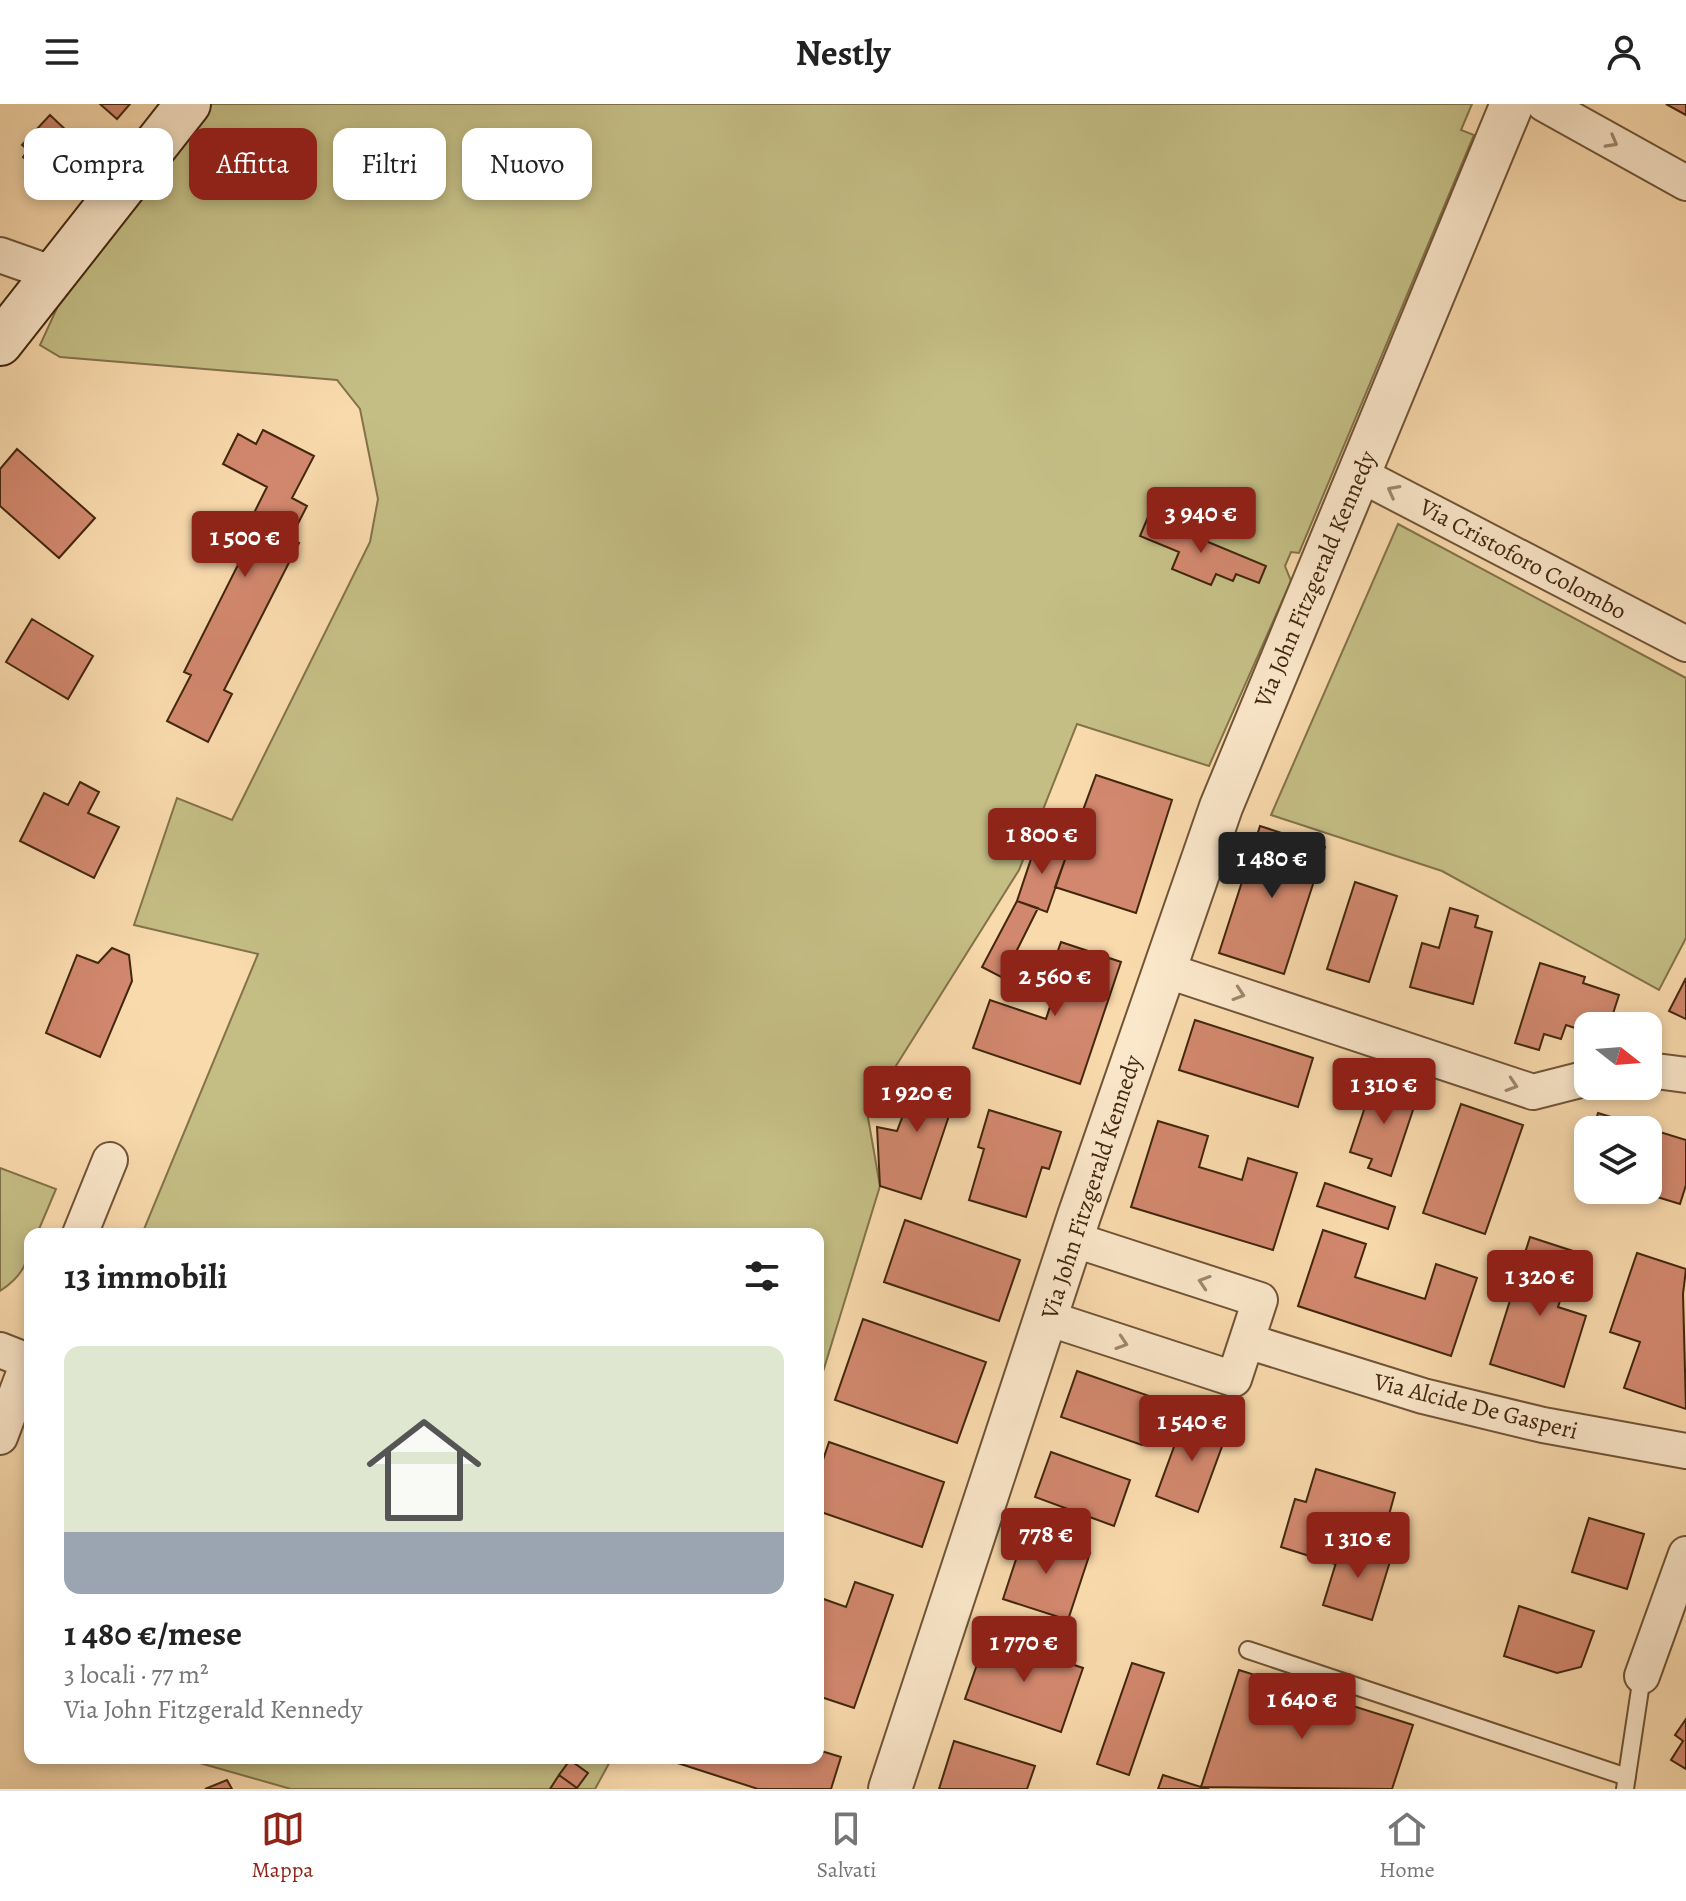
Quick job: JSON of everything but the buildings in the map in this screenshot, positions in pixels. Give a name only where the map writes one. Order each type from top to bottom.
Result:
[{"type":"main road","points":[[0,343],[188,104]]},
{"type":"street","name":"Via John Fitzgerald Kennedy","points":[[890,1789],[1072,1239],[1224,798],[1512,104]]},
{"type":"street","points":[[1544,104],[1686,183]]},
{"type":"street","points":[[0,255],[54,274]]},
{"type":"street","name":"Via Cristoforo Colombo","points":[[1359,474],[1686,644]]},
{"type":"street","points":[[1165,970],[1533,1092],[1574,1082]]},
{"type":"street","points":[[1662,1072],[1686,1075]]},
{"type":"street","points":[[82,1228],[110,1160]]},
{"type":"street","points":[[1047,1318],[1234,1379],[1258,1345],[1260,1300],[1072,1239]]},
{"type":"street","name":"Via Alcide De Gasperi","points":[[1258,1345],[1423,1396],[1543,1425],[1686,1451]]},
{"type":"street","points":[[0,1437],[19,1356]]},
{"type":"street","points":[[1642,1676],[1686,1554]]},
{"type":"lane","points":[[1248,1650],[1626,1783],[1642,1676]]},
{"type":"shaded area","points":[[208,104],[1472,104],[1461,130],[1474,135],[1299,553],[1291,552],[1285,566],[1291,581],[1209,766],[1077,724],[1019,870],[867,1112],[880,1186],[824,1368],[824,1228],[144,1228],[258,954],[134,925],[177,798],[232,820],[370,542],[378,499],[360,409],[337,380],[60,357],[40,345],[57,308],[137,200],[173,200],[173,151],[189,130],[189,200],[317,200],[317,128],[190,128]]},
{"type":"shaded area","points":[[1398,524],[1686,678],[1686,938],[1659,990],[1442,871],[1271,815]]},
{"type":"shaded area","points":[[0,1168],[56,1189],[40,1228],[24,1228],[24,1267],[0,1291]]},
{"type":"shaded area","points":[[203,1764],[609,1764],[595,1789],[291,1789]]}]
